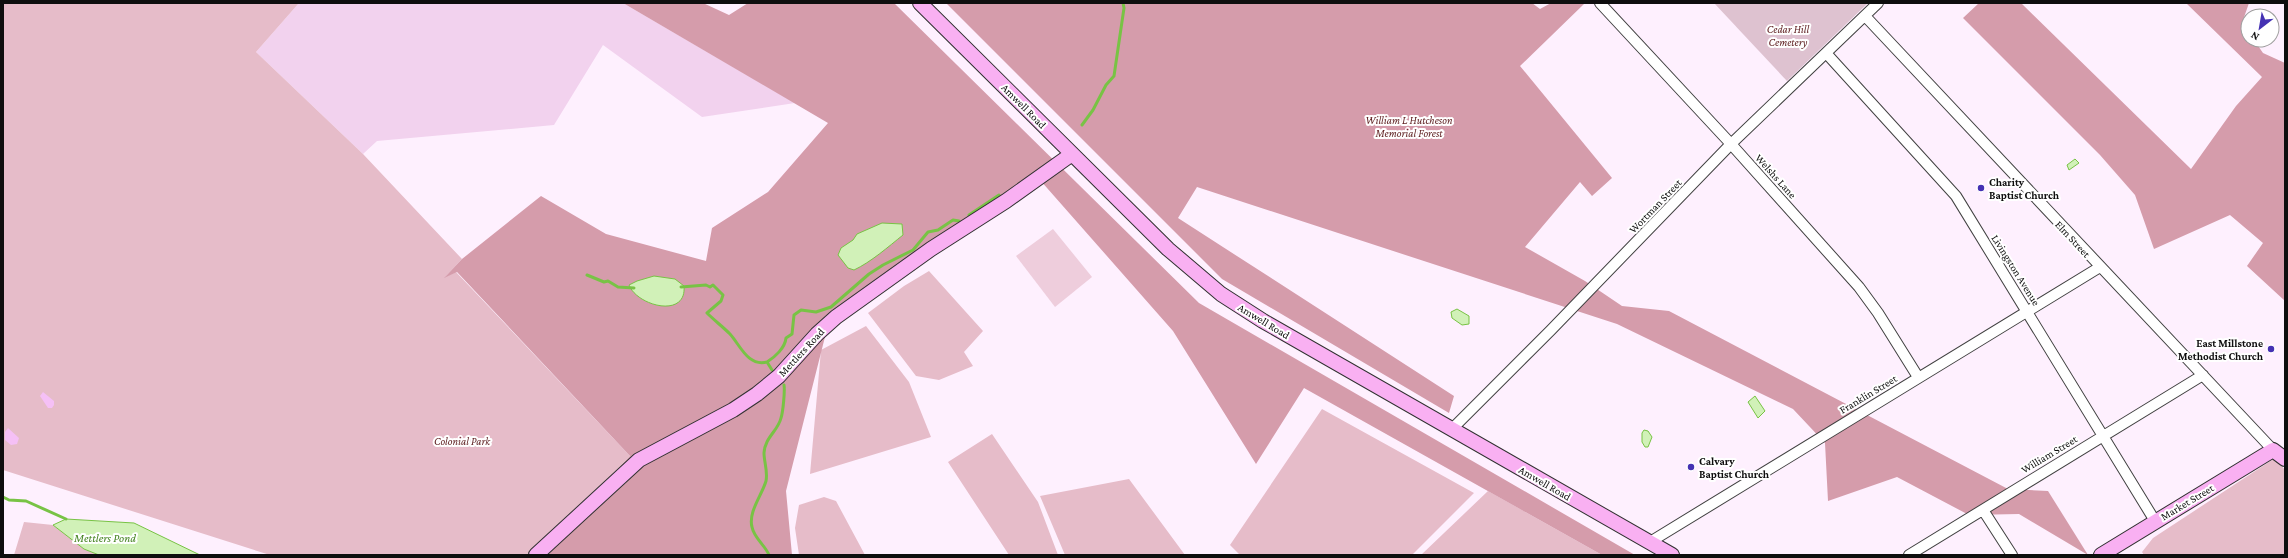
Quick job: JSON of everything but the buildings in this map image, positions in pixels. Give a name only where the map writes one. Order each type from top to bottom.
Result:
[{"type":"main road","name":"Amwell Road","points":[[920,3],[1168,249],[1221,294],[1263,321],[1672,555]]},
{"type":"main road","name":"Mettlers Road","points":[[536,555],[639,460],[757,394],[779,376],[817,334],[836,317],[932,249],[1006,202],[1072,154]]},
{"type":"main road","name":"Elm Street","points":[[2273,450],[2285,459]]},
{"type":"main road","name":"Market Street","points":[[2101,555],[2273,450]]},
{"type":"street","name":"Welshs Lane","points":[[1600,3],[1731,144],[1859,287],[1878,313],[1918,377]]},
{"type":"street","name":"Wortman Street","points":[[1452,429],[1551,330],[1731,144],[1878,3]]},
{"type":"street","name":"Elm Street","points":[[1865,16],[2273,450]]},
{"type":"street","name":"Livingston Avenue","points":[[1826,53],[1947,184],[2027,311],[2155,521]]},
{"type":"street","name":"Franklin Street","points":[[1650,542],[2100,267]]},
{"type":"street","name":"William Street","points":[[1909,555],[2203,375]]},
{"type":"street","points":[[1983,510],[2012,555]]},
{"type":"shaded area","points":[[299,3],[623,3],[795,103],[702,117],[603,45],[554,125],[377,141],[363,154],[256,52]]},
{"type":"shaded area","points":[[1053,229],[1092,277],[1055,307],[1016,256]]},
{"type":"green space","name":"Colonial Park","points":[[3,3],[299,3],[256,52],[363,154],[462,259],[445,277],[456,272],[630,456],[537,555],[270,555],[3,470]]},
{"type":"green space","points":[[623,3],[703,3],[729,15],[748,3],[894,3],[1199,303],[1635,555],[1602,555],[1304,388],[1256,464],[1173,331],[1040,180],[828,325],[786,491],[792,555],[537,555],[630,456],[457,272],[444,278],[462,259],[541,196],[606,234],[706,261],[712,228],[768,192],[828,123]]},
{"type":"green space","name":"William L Hutcheson Memorial Forest","points":[[946,3],[1532,3],[1540,9],[1551,3],[1582,3],[1584,4],[1520,66],[1612,178],[1592,196],[1580,182],[1525,247],[1585,281],[1622,306],[1669,311],[2008,489],[2048,491],[2088,555],[2019,514],[1969,515],[1897,477],[1828,501],[1825,443],[1793,409],[1617,324],[1197,187],[1178,218],[1454,396],[1449,413],[1222,279]]},
{"type":"green space","name":"Cedar Hill Cemetery","points":[[1714,3],[1868,3],[1787,81]]},
{"type":"green space","points":[[1979,3],[2021,3],[2191,169],[2236,106],[2262,77],[2186,3],[2249,3],[2247,8],[2240,8],[2240,48],[2260,48],[2263,53],[2285,63],[2285,301],[2247,266],[2263,243],[2230,215],[2154,249],[2135,195],[2100,155],[1963,18]]},
{"type":"green space","points":[[929,271],[983,331],[964,352],[973,366],[939,380],[916,376],[868,313],[904,286]]},
{"type":"green space","points":[[866,326],[909,382],[931,437],[810,474],[821,350]]},
{"type":"green space","points":[[1322,409],[1474,493],[1412,555],[1240,555],[1230,545]]},
{"type":"green space","points":[[992,434],[1038,502],[1058,555],[1009,555],[948,462]]},
{"type":"green space","points":[[2275,458],[2285,470],[2285,555],[2144,555],[2142,552],[2153,538]]},
{"type":"green space","points":[[1129,479],[1185,555],[1065,555],[1040,496]]},
{"type":"green space","points":[[1488,491],[1602,555],[1421,555]]},
{"type":"green space","points":[[824,497],[836,501],[865,555],[799,555],[795,528],[799,505]]},
{"type":"green space","points":[[24,522],[53,525],[84,549],[99,555],[14,555]]},
{"type":"sand","points":[[43,392],[54,401],[52,408],[48,408],[40,396]]},
{"type":"sand","points":[[8,428],[19,438],[17,444],[11,445],[5,440],[5,432]]},
{"type":"water","points":[[2075,159],[2079,163],[2069,170],[2067,165]]},
{"type":"water","points":[[882,223],[902,224],[903,235],[867,263],[854,270],[848,268],[838,255],[841,248],[853,240],[857,234]]},
{"type":"water","points":[[654,276],[675,279],[684,286],[683,296],[678,303],[670,306],[661,306],[651,303],[641,299],[629,285]]},
{"type":"water","points":[[1457,309],[1469,316],[1469,324],[1462,325],[1452,318],[1451,312]]},
{"type":"water","points":[[1755,396],[1765,411],[1758,418],[1748,402]]},
{"type":"water","points":[[1644,430],[1648,431],[1652,437],[1648,447],[1645,447],[1642,442],[1642,433]]},
{"type":"water","name":"Mettlers Pond","points":[[66,519],[134,523],[200,555],[99,555],[84,549],[53,525]]},
{"type":"waterway","points":[[1082,125],[1093,110],[1106,85],[1114,76],[1124,8],[1123,3]]},
{"type":"waterway","points":[[969,215],[999,195]]},
{"type":"waterway","points":[[772,370],[767,362],[779,352],[784,345],[786,338],[792,334],[794,315],[801,310],[816,312],[831,307],[869,274],[913,250],[928,232],[938,230],[953,220],[959,221]]},
{"type":"waterway","points":[[587,275],[604,282],[608,281],[618,287],[634,288]]},
{"type":"waterway","points":[[681,287],[706,285],[710,287],[713,285],[723,295],[721,301],[707,313],[730,334],[745,354],[760,363],[767,362]]},
{"type":"waterway","points":[[769,555],[755,535],[751,521],[766,481],[767,474],[764,453],[765,447],[781,418],[784,402],[784,385]]},
{"type":"waterway","points":[[3,497],[9,500],[26,501],[66,519]]},
{"type":"place","name":"Charity Baptist Church","points":[[1981,188]]},
{"type":"place","name":"East Millstone Methodist Church","points":[[2271,349]]},
{"type":"place","name":"Calvary Baptist Church","points":[[1691,467]]}]
